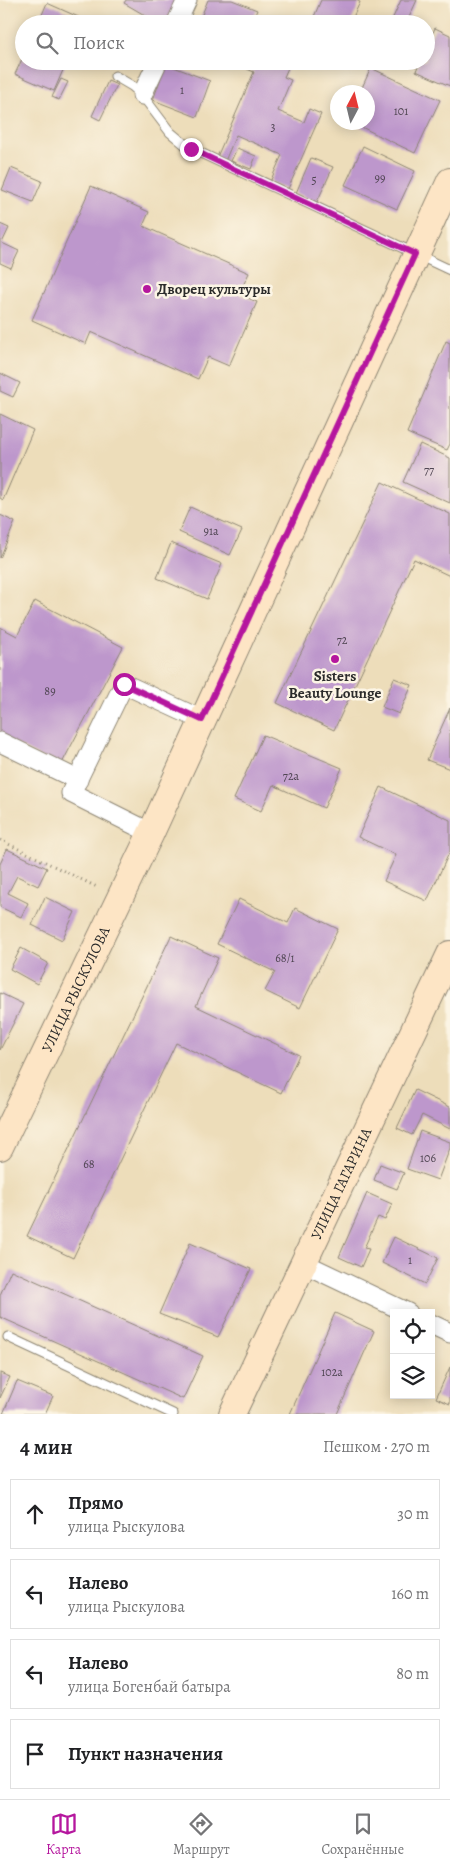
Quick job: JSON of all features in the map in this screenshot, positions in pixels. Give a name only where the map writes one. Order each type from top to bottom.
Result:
[{"type":"main road","name":"УЛИЦА РЫСКУЛОВА","points":[[2,1139],[152,833],[450,181]]},
{"type":"main road","name":"УЛИЦА ГАГАРИНА","points":[[232,1414],[303,1262],[444,986],[450,954]]},
{"type":"street","points":[[180,15],[187,0]]},
{"type":"street","points":[[142,95],[154,70]]},
{"type":"street","points":[[152,833],[71,793],[124,684],[202,720]]},
{"type":"street","points":[[0,742],[78,780]]},
{"type":"street","points":[[303,1262],[400,1309]]},
{"type":"street","points":[[435,1326],[450,1333]]},
{"type":"lane","points":[[115,76],[132,86],[142,95],[170,132],[188,148],[450,270]]},
{"type":"lane","points":[[8,1337],[173,1414]]},
{"type":"path","points":[[0,840],[119,898]]},
{"type":"building","points":[[126,0],[179,0],[170,15],[145,15],[124,3]]},
{"type":"building","points":[[208,0],[232,0],[257,10],[255,15],[202,15]]},
{"type":"building","points":[[321,0],[356,0],[360,2],[354,15],[315,15]]},
{"type":"building","points":[[401,0],[417,0],[410,15],[394,15]]},
{"type":"building","points":[[47,3],[74,15],[42,15]]},
{"type":"building","points":[[435,28],[450,35],[450,86],[416,71],[435,70]]},
{"type":"building","points":[[17,70],[63,70],[54,91],[15,74]]},
{"type":"building","points":[[164,70],[182,70],[210,81],[197,117],[153,100]]},
{"type":"building","points":[[249,70],[287,70],[284,77],[291,80],[278,111],[304,122],[309,109],[321,114],[288,189],[270,182],[282,155],[236,135],[225,161],[217,157],[254,72]]},
{"type":"building","points":[[370,70],[375,70],[440,100],[415,153],[368,130],[375,130],[375,85],[363,85]]},
{"type":"building","points":[[61,79],[68,82],[59,100],[52,97]]},
{"type":"building","points":[[108,81],[117,85],[100,120],[92,116]]},
{"type":"building","points":[[363,146],[415,171],[397,209],[345,185]]},
{"type":"building","points":[[237,148],[256,156],[251,169],[231,161]]},
{"type":"building","points":[[311,158],[333,167],[317,202],[296,193]]},
{"type":"building","points":[[11,168],[42,181],[33,202],[2,190]]},
{"type":"building","points":[[91,186],[149,212],[143,226],[249,273],[239,294],[257,302],[229,366],[208,357],[198,379],[91,332],[86,344],[32,320]]},
{"type":"building","points":[[0,224],[9,228],[2,243],[19,251],[11,268],[0,263]]},
{"type":"building","points":[[446,341],[450,343],[450,444],[447,450],[407,433]]},
{"type":"building","points":[[0,373],[20,383],[13,397],[0,391]]},
{"type":"building","points":[[0,414],[33,430],[3,500],[0,498]]},
{"type":"building","points":[[420,444],[450,458],[450,503],[403,482]]},
{"type":"building","points":[[382,482],[450,514],[450,576],[414,559],[334,730],[277,703]]},
{"type":"building","points":[[190,507],[242,530],[230,555],[179,532]]},
{"type":"building","points":[[0,515],[15,522],[0,558]]},
{"type":"building","points":[[171,543],[222,564],[207,599],[157,578]]},
{"type":"building","points":[[35,601],[123,647],[60,767],[0,736],[0,627],[17,636]]},
{"type":"building","points":[[394,678],[412,685],[399,714],[382,707]]},
{"type":"building","points":[[450,708],[450,769],[427,760]]},
{"type":"building","points":[[263,735],[342,768],[324,808],[273,785],[261,811],[234,799]]},
{"type":"building","points":[[381,787],[450,820],[450,851],[427,901],[384,881],[396,855],[358,837]]},
{"type":"building","points":[[7,849],[47,868],[38,886],[17,876],[8,893],[28,903],[21,917],[0,907],[0,864]]},
{"type":"building","points":[[45,897],[75,912],[62,940],[32,925]]},
{"type":"building","points":[[239,899],[288,923],[295,908],[338,929],[300,1008],[265,991],[275,972],[217,944]]},
{"type":"building","points":[[171,936],[218,958],[196,1006],[299,1055],[281,1093],[176,1043],[73,1258],[27,1236]]},
{"type":"building","points":[[21,948],[48,963],[37,984],[10,969]]},
{"type":"building","points":[[0,993],[23,1004],[0,1050]]},
{"type":"building","points":[[415,1090],[450,1107],[450,1129],[422,1115],[412,1135],[397,1128]]},
{"type":"building","points":[[420,1131],[450,1142],[450,1148],[438,1180],[407,1169]]},
{"type":"building","points":[[380,1164],[404,1173],[397,1189],[374,1180]]},
{"type":"building","points":[[367,1193],[392,1204],[385,1220],[378,1217],[364,1248],[369,1249],[361,1267],[339,1257]]},
{"type":"building","points":[[394,1237],[438,1258],[425,1284],[382,1263]]},
{"type":"building","points":[[190,1243],[251,1269],[218,1337],[159,1314]]},
{"type":"building","points":[[11,1270],[203,1356],[183,1399],[0,1317],[0,1295]]},
{"type":"building","points":[[335,1313],[374,1331],[337,1414],[290,1414]]},
{"type":"building","points":[[450,1367],[450,1404],[436,1398]]},
{"type":"building","points":[[0,1373],[10,1377],[0,1398]]},
{"type":"building","points":[[17,1381],[53,1396],[45,1414],[3,1414]]},
{"type":"place","name":"Дворец культуры","points":[[147,289]]},
{"type":"place","name":"Sisters Beauty Lounge","points":[[335,659]]},
{"type":"route","points":[[124,684],[202,720],[415,254],[191,149]]}]
